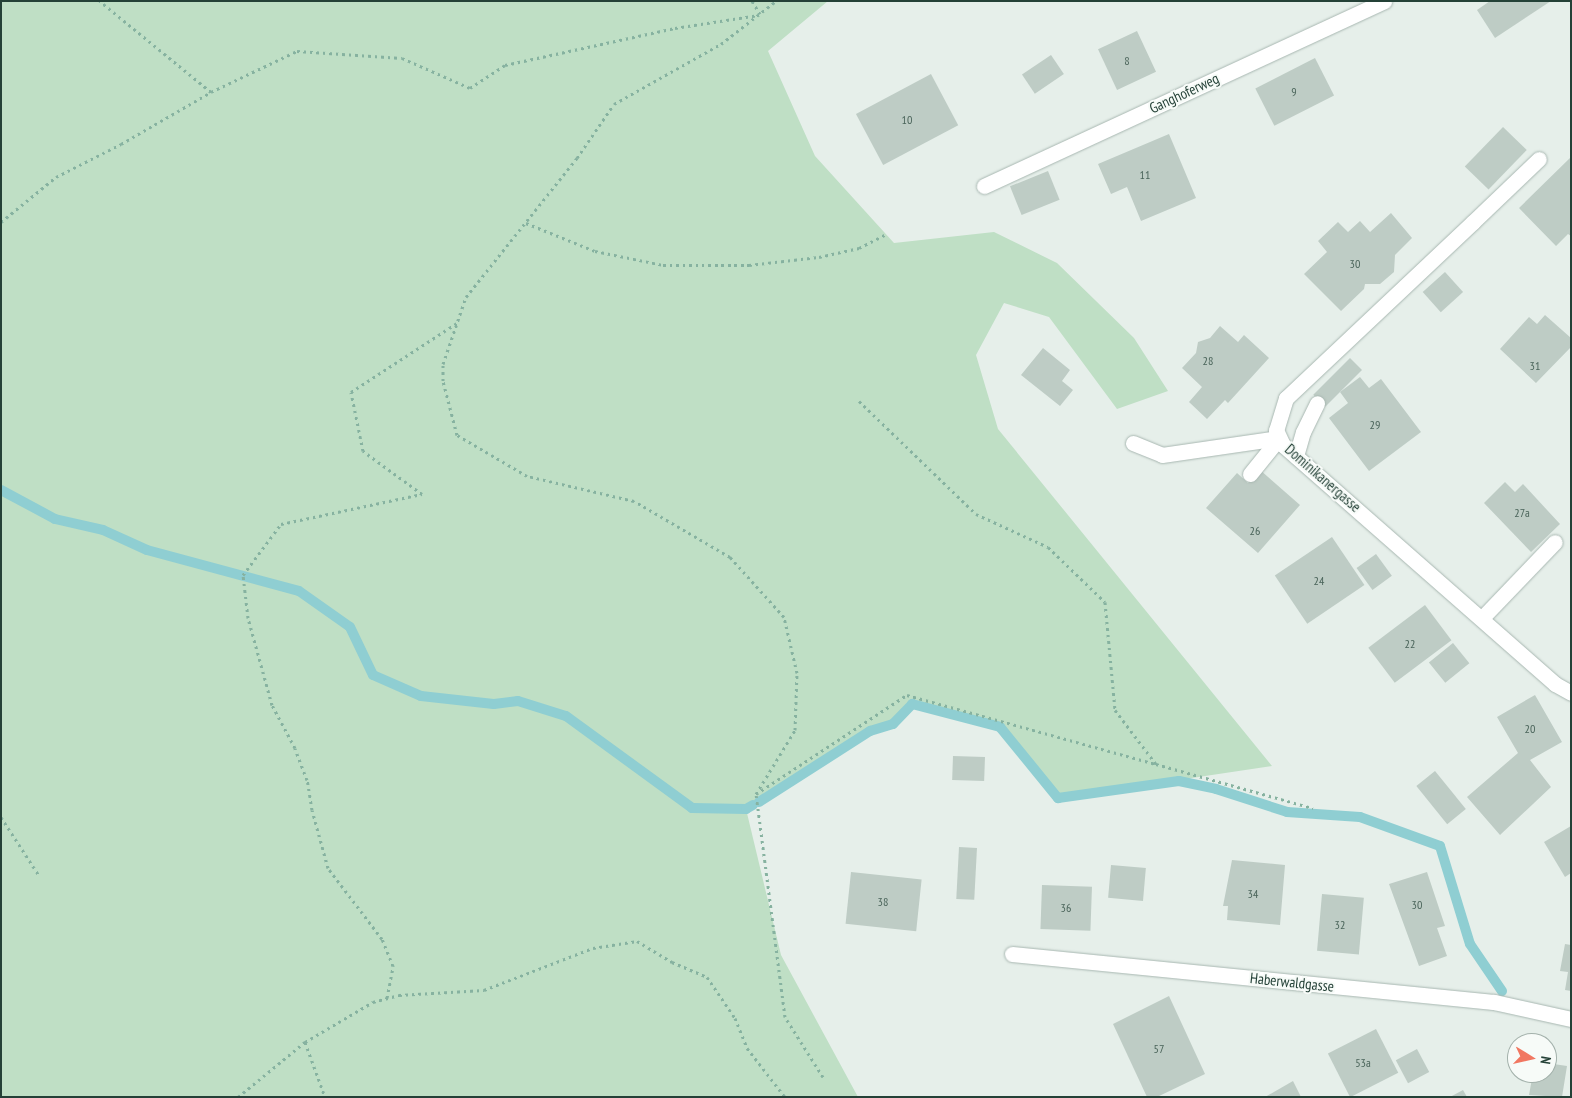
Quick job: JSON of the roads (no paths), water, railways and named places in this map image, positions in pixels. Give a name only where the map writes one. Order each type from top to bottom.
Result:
[{"type":"street","name":"Ganghoferweg","points":[[984,186],[1384,1]]},
{"type":"street","name":"Dominikanergasse","points":[[1539,158],[1286,398],[1276,430],[1280,438],[1296,456],[1555,684],[1571,693]]},
{"type":"street","points":[[1296,456],[1303,432],[1317,403]]},
{"type":"street","points":[[1133,443],[1162,455],[1280,438]]},
{"type":"street","points":[[1250,474],[1280,438]]},
{"type":"street","points":[[1482,618],[1555,542]]},
{"type":"street","name":"Haberwaldgasse","points":[[1012,954],[1494,1002],[1571,1019]]},
{"type":"waterway","points":[[1,490],[55,519],[103,530],[147,550],[299,591],[350,627],[373,675],[421,696],[494,704],[518,701],[566,716],[692,808],[746,809],[753,805]]},
{"type":"waterway","points":[[759,802],[870,731],[893,724],[912,704],[1000,727],[1058,798],[1179,781],[1216,789],[1287,812],[1360,817],[1440,846],[1470,944],[1502,991]]}]
